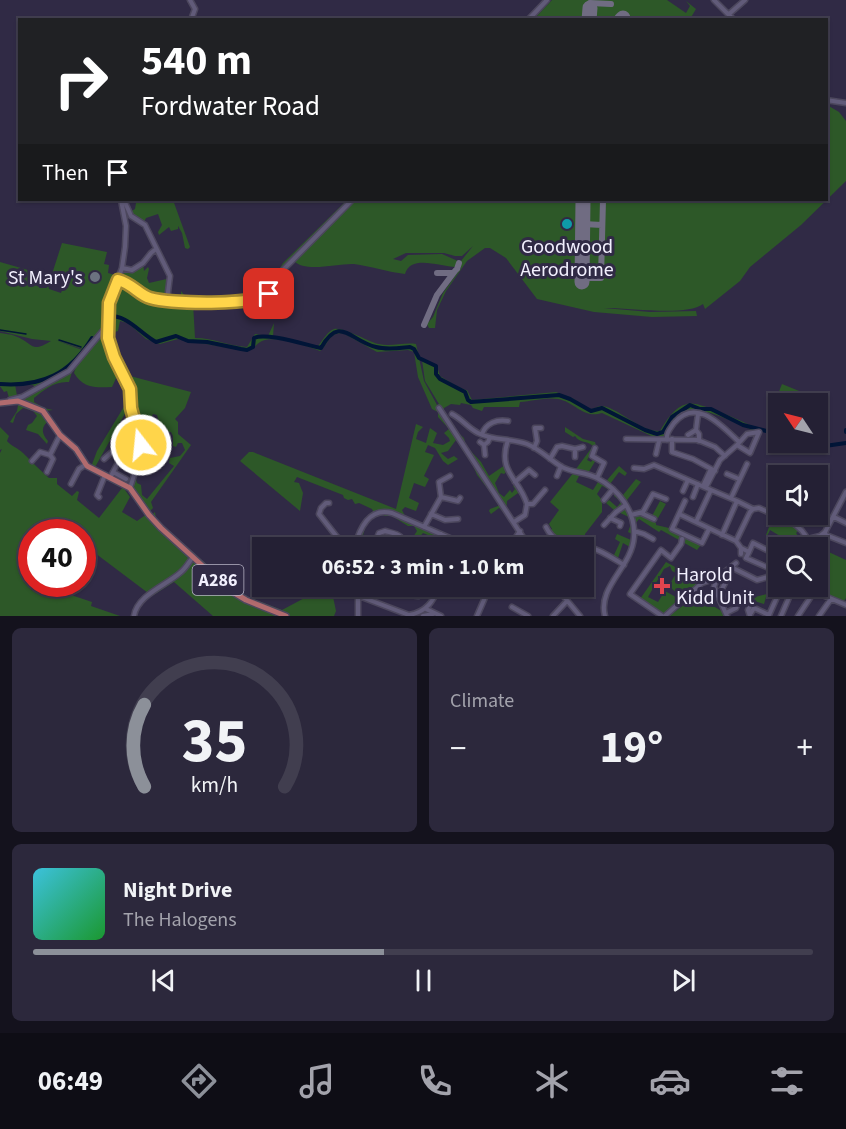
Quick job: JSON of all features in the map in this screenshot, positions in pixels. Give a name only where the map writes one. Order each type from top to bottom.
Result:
[{"type":"main road","name":"A286","points":[[9,400],[43,411],[60,435],[74,447],[85,465],[109,475],[130,488],[152,519],[234,594],[286,616]]},
{"type":"main road","points":[[0,403],[9,400]]},
{"type":"street","points":[[190,0],[195,9],[192,18]]},
{"type":"street","points":[[530,18],[547,0]]},
{"type":"street","points":[[714,0],[732,18]]},
{"type":"street","points":[[729,14],[746,0]]},
{"type":"street","points":[[828,100],[846,103]]},
{"type":"street","points":[[123,201],[126,226],[122,268],[109,303],[107,326],[109,345],[130,389],[133,415],[141,438],[141,453],[130,488]]},
{"type":"street","points":[[124,201],[131,216],[143,223],[170,276],[167,300]]},
{"type":"street","points":[[118,280],[133,285],[146,297],[167,300],[231,302],[258,300],[269,294],[282,271],[351,201]]},
{"type":"street","points":[[126,226],[135,220]]},
{"type":"street","points":[[122,268],[132,270],[143,263],[156,249]]},
{"type":"street","points":[[9,400],[34,391],[69,371],[107,326]]},
{"type":"street","points":[[439,408],[524,537]]},
{"type":"street","points":[[693,497],[725,456],[738,443],[747,434],[759,432],[750,453],[738,443],[712,418],[689,412],[678,418],[669,430],[672,452],[693,459],[713,471]]},
{"type":"street","points":[[452,414],[482,434],[528,444],[561,466],[597,478],[613,489],[625,503],[631,515],[634,531],[633,545],[624,566],[611,584],[603,601],[605,616]]},
{"type":"street","points":[[699,414],[696,430],[699,434],[699,441]]},
{"type":"street","points":[[482,434],[483,430],[493,422],[506,422]]},
{"type":"street","points":[[534,448],[537,441],[534,426],[541,428]]},
{"type":"street","points":[[688,435],[696,430]]},
{"type":"street","points":[[50,455],[60,435]]},
{"type":"street","points":[[484,445],[489,442],[490,437]]},
{"type":"street","points":[[626,439],[699,441],[714,447],[725,456]]},
{"type":"street","points":[[508,440],[504,456],[506,465],[527,504],[525,515],[514,522]]},
{"type":"street","points":[[99,497],[97,495],[132,441]]},
{"type":"street","points":[[656,454],[659,441]]},
{"type":"street","points":[[480,442],[484,445],[485,455]]},
{"type":"street","points":[[550,459],[557,447],[575,449],[583,447]]},
{"type":"street","points":[[595,448],[592,456],[604,463],[597,478]]},
{"type":"street","points":[[575,449],[575,457]]},
{"type":"street","points":[[32,461],[40,452],[50,455],[53,459],[47,472]]},
{"type":"street","points":[[104,459],[112,452],[122,455]]},
{"type":"street","points":[[731,498],[747,464]]},
{"type":"street","points":[[71,484],[79,469],[85,465]]},
{"type":"street","points":[[634,468],[644,469],[654,465],[753,509],[759,508],[798,526],[806,537]]},
{"type":"street","points":[[556,474],[561,466]]},
{"type":"street","points":[[683,477],[686,470]]},
{"type":"street","points":[[515,482],[527,471],[535,475]]},
{"type":"street","points":[[727,474],[739,479]]},
{"type":"street","points":[[109,475],[126,479]]},
{"type":"street","points":[[424,527],[441,497],[439,482],[450,476]]},
{"type":"street","points":[[682,491],[688,480]]},
{"type":"street","points":[[604,500],[613,489]]},
{"type":"street","points":[[527,504],[533,504],[545,490]]},
{"type":"street","points":[[696,522],[711,490]]},
{"type":"street","points":[[816,537],[825,532],[844,500],[846,492]]},
{"type":"street","points":[[631,515],[643,512],[653,494],[666,499]]},
{"type":"street","points":[[441,497],[458,501],[460,498]]},
{"type":"street","points":[[685,501],[672,529],[683,537],[702,543],[709,529]]},
{"type":"street","points":[[722,535],[737,501]]},
{"type":"street","points":[[328,503],[321,508],[319,514],[337,537]]},
{"type":"street","points":[[604,525],[625,503]]},
{"type":"street","points":[[736,542],[753,509]]},
{"type":"street","points":[[359,537],[367,520],[376,512],[392,513],[446,537]]},
{"type":"street","points":[[640,513],[654,519]]},
{"type":"street","points":[[431,514],[452,522],[458,519]]},
{"type":"street","points":[[679,514],[736,542],[749,552]]},
{"type":"street","points":[[834,517],[846,523]]},
{"type":"street","points":[[610,518],[621,523],[620,526]]},
{"type":"street","points":[[546,527],[554,537]]},
{"type":"street","points":[[377,537],[379,533],[385,531],[402,537]]},
{"type":"street","points":[[516,537],[520,531]]},
{"type":"street","points":[[634,531],[653,539]]},
{"type":"street","points":[[825,532],[826,535],[846,543]]},
{"type":"street","points":[[683,537],[671,558],[659,548],[630,594],[663,616],[702,583],[717,578],[736,563]]},
{"type":"street","points":[[768,550],[753,543],[746,558],[768,568]]},
{"type":"street","points":[[741,548],[741,554]]},
{"type":"street","points":[[594,550],[624,566]]},
{"type":"street","points":[[134,616],[141,602],[184,570],[193,557]]},
{"type":"street","points":[[731,567],[757,580],[768,577]]},
{"type":"street","points":[[717,578],[714,587],[727,614],[738,606],[720,593],[726,581],[722,574]]},
{"type":"street","points":[[358,616],[359,597]]},
{"type":"street","points":[[361,597],[403,614],[417,615],[426,609],[434,597]]},
{"type":"street","points":[[477,616],[485,597]]},
{"type":"street","points":[[564,597],[580,616]]},
{"type":"street","points":[[750,615],[754,608],[769,616],[777,597]]},
{"type":"street","points":[[781,616],[789,597]]},
{"type":"street","points":[[798,616],[811,597]]},
{"type":"street","points":[[826,597],[845,604]]},
{"type":"street","points":[[819,616],[831,599]]},
{"type":"street","points":[[553,616],[567,601]]},
{"type":"street","points":[[750,615],[748,610],[752,602]]},
{"type":"street","points":[[513,608],[528,616]]},
{"type":"street","points":[[426,609],[438,616]]},
{"type":"street","points":[[423,616],[431,614],[438,616]]},
{"type":"green space","points":[[552,0],[667,0],[686,13],[690,6],[686,1],[696,9],[691,18],[535,18]]},
{"type":"green space","name":"Goodwood Aerodrome","points":[[828,106],[839,112],[846,121],[846,181],[828,199]]},
{"type":"green space","points":[[139,201],[173,201],[190,247],[185,248],[178,226],[178,229],[171,231],[169,227],[159,235],[158,232],[162,225],[158,214],[146,218],[144,222],[135,219],[130,212],[135,209]]},
{"type":"green space","points":[[346,201],[349,201],[281,271],[268,293],[261,298],[224,301],[181,300],[181,291],[185,296],[204,299],[213,299],[221,295],[228,298],[261,295],[266,291],[283,263]]},
{"type":"green space","name":"Goodwood Aerodrome","points":[[354,201],[826,201],[801,225],[750,267],[740,281],[705,309],[703,304],[695,308],[670,311],[604,308],[650,312],[696,311],[697,316],[652,317],[594,312],[537,299],[506,258],[490,248],[485,248],[467,261],[446,291],[437,310],[435,328],[429,328],[427,324],[433,317],[443,293],[461,268],[461,261],[473,246],[462,256],[444,253],[406,253],[393,259],[401,261],[408,255],[442,254],[458,261],[456,267],[427,263],[413,264],[405,274],[354,264],[314,267],[299,265],[294,261]]},
{"type":"green space","points":[[62,243],[107,252],[104,264],[109,265],[108,273],[119,276],[108,303],[105,324],[86,350],[55,340],[85,351],[74,365],[69,382],[54,385],[34,398],[34,402],[53,410],[44,411],[27,402],[49,420],[43,430],[47,444],[38,434],[26,430],[37,416],[33,411],[23,408],[16,414],[13,423],[10,422],[17,411],[19,399],[36,389],[33,385],[15,384],[17,396],[9,398],[7,391],[4,392],[0,386],[0,333],[13,335],[35,347],[51,341],[0,331],[0,262],[42,274],[39,288],[47,288],[43,278],[46,274],[49,289],[61,293],[66,280],[52,274]]},
{"type":"green space","points":[[143,263],[144,271],[148,267],[149,269],[147,278],[149,283],[171,278],[169,301],[193,303],[195,338],[247,347],[255,334],[268,336],[274,323],[273,336],[318,346],[334,329],[349,332],[379,344],[416,344],[424,381],[437,405],[439,404],[425,381],[422,360],[437,366],[440,376],[467,390],[472,400],[556,392],[574,399],[590,410],[600,406],[606,407],[644,427],[660,431],[674,411],[687,404],[693,404],[733,417],[759,429],[759,432],[708,412],[697,411],[679,416],[664,440],[602,413],[590,414],[558,399],[520,402],[519,407],[484,407],[482,411],[471,405],[451,404],[444,408],[444,413],[489,476],[505,465],[507,471],[504,474],[501,473],[495,483],[499,493],[504,497],[510,490],[512,493],[515,485],[525,500],[523,501],[524,499],[518,493],[507,501],[506,514],[499,508],[491,514],[490,509],[498,506],[499,496],[491,493],[477,475],[460,443],[456,440],[448,451],[441,453],[448,459],[454,456],[458,459],[448,465],[435,448],[428,445],[425,452],[434,455],[424,476],[429,479],[425,487],[414,483],[409,498],[419,503],[416,511],[405,507],[402,510],[405,516],[441,531],[438,537],[423,533],[420,537],[413,537],[417,531],[414,526],[408,526],[392,516],[379,513],[374,515],[368,523],[363,537],[358,537],[361,526],[373,511],[372,509],[359,503],[355,504],[352,499],[348,500],[343,495],[297,477],[294,482],[299,483],[303,493],[300,511],[240,461],[249,452],[253,452],[396,509],[416,424],[423,427],[416,439],[426,443],[430,428],[437,433],[433,443],[443,445],[450,441],[444,433],[449,429],[438,417],[438,412],[432,409],[418,377],[414,352],[408,350],[377,352],[343,333],[334,335],[320,351],[274,339],[262,341],[246,351],[178,339],[160,344],[146,339],[128,323],[120,321],[118,331],[108,334],[110,304],[122,269],[129,271]]},
{"type":"green space","points":[[279,279],[286,284],[281,308],[269,302],[269,296]]},
{"type":"green space","points":[[104,331],[122,375],[118,374],[112,387],[90,386],[81,382],[74,373],[76,366]]},
{"type":"green space","points":[[129,370],[130,376],[191,392],[185,408],[175,419],[178,422],[178,434],[191,445],[151,502],[153,508],[150,511],[132,489],[135,475],[137,483],[141,485],[142,495],[147,499],[174,466],[169,463],[170,458],[180,456],[185,450],[182,443],[178,443],[176,447],[173,446],[171,432],[164,425],[160,425],[157,415],[153,414],[147,430],[151,434],[154,447],[161,455],[149,456],[143,463],[143,469],[136,471],[142,438],[133,415],[132,394],[123,373]]},
{"type":"green space","points":[[782,384],[804,393],[778,393]]},
{"type":"green space","points":[[125,405],[127,410],[94,469],[91,467],[97,451]]},
{"type":"green space","points":[[0,427],[9,436],[7,441],[9,443],[21,451],[49,478],[57,478],[57,484],[72,496],[77,491],[79,492],[77,500],[99,518],[122,488],[105,479],[106,477],[123,487],[130,497],[122,512],[137,521],[147,514],[190,556],[189,560],[193,559],[227,590],[283,616],[213,616],[174,582],[152,596],[96,554],[96,519],[18,519],[18,597],[77,597],[92,602],[91,606],[120,616],[0,616],[0,453],[2,449],[0,450]]},
{"type":"green space","points":[[565,427],[583,439],[595,442],[596,446],[587,460],[591,462],[593,459],[596,460],[588,473],[576,469],[593,446],[565,432]]},
{"type":"green space","points":[[619,466],[627,473],[625,476],[619,472],[610,484],[623,495],[636,479],[641,482],[627,500],[633,513],[631,518],[616,511],[606,519],[614,510],[606,503],[609,500],[617,507],[621,502],[614,496],[614,492],[602,486],[597,494],[602,500],[602,512],[585,537],[557,537],[549,531],[552,529],[549,524],[559,510],[550,502],[574,472],[580,474],[576,482],[593,490],[598,482],[603,485]]},
{"type":"green space","points":[[660,501],[666,504],[658,518],[653,516],[651,520],[656,525],[669,528],[695,540],[694,542],[701,545],[697,550],[661,530],[659,532],[639,519],[635,524],[637,530],[634,531],[633,545],[625,559],[630,547],[623,543],[618,558],[608,553],[614,555],[620,542],[615,539],[617,534],[631,540],[632,534],[628,532],[634,515],[645,512],[652,516]]},
{"type":"green space","points":[[155,512],[156,519],[163,526],[236,590],[248,597],[282,610],[306,597],[333,597],[336,611],[334,616],[289,616],[234,592],[151,516]]},
{"type":"green space","points":[[770,525],[792,525],[800,529],[796,533],[799,537],[780,537],[770,530],[766,535]]},
{"type":"green space","points":[[828,552],[846,560],[846,598],[844,601],[828,595]]},
{"type":"green space","points":[[666,562],[697,579],[704,578],[714,571],[719,574],[699,586],[684,600],[669,586],[676,573],[670,566],[664,569],[648,597],[658,602],[665,591],[683,601],[664,616],[640,599]]},
{"type":"green space","points":[[768,589],[768,597],[764,604],[754,601],[753,593],[755,597],[767,594],[766,590]]},
{"type":"green space","points":[[696,596],[725,613],[726,616],[669,616]]},
{"type":"waterway","points":[[105,316],[120,318],[132,324],[156,342],[176,336],[188,341],[207,342],[247,350],[253,347],[254,338],[260,337],[277,338],[321,348],[334,333],[346,332],[376,347],[414,349],[419,358],[436,366],[436,374],[440,379],[465,392],[471,402],[559,395],[591,411],[602,408],[657,434],[663,432],[672,417],[690,405],[700,409],[711,409],[743,425],[768,431]]},
{"type":"waterway","points":[[0,330],[26,334]]},
{"type":"waterway","points":[[0,384],[29,383],[54,376],[74,361],[92,338]]},
{"type":"waterway","points":[[59,340],[81,347]]},
{"type":"waterway","points":[[828,446],[846,443]]},
{"type":"taxiway","points":[[590,3],[611,4]]},
{"type":"taxiway","points":[[582,278],[601,278],[603,201]]},
{"type":"taxiway","points":[[583,224],[602,225]]},
{"type":"taxiway","points":[[437,273],[453,273],[459,263]]},
{"type":"taxiway","points":[[424,325],[437,295],[455,271]]},
{"type":"runway","points":[[589,18],[590,8]]},
{"type":"runway","points":[[582,282],[583,201]]},
{"type":"place","name":"Goodwood Aerodrome","points":[[567,224]]},
{"type":"place","name":"St Mary's","points":[[95,277]]},
{"type":"place","name":"Harold Kidd Unit","points":[[662,586]]},
{"type":"route","points":[[141,445],[141,438],[131,408],[130,389],[109,345],[107,332],[109,303],[118,280],[133,285],[146,297],[158,300],[224,302],[255,300],[269,294]]}]
